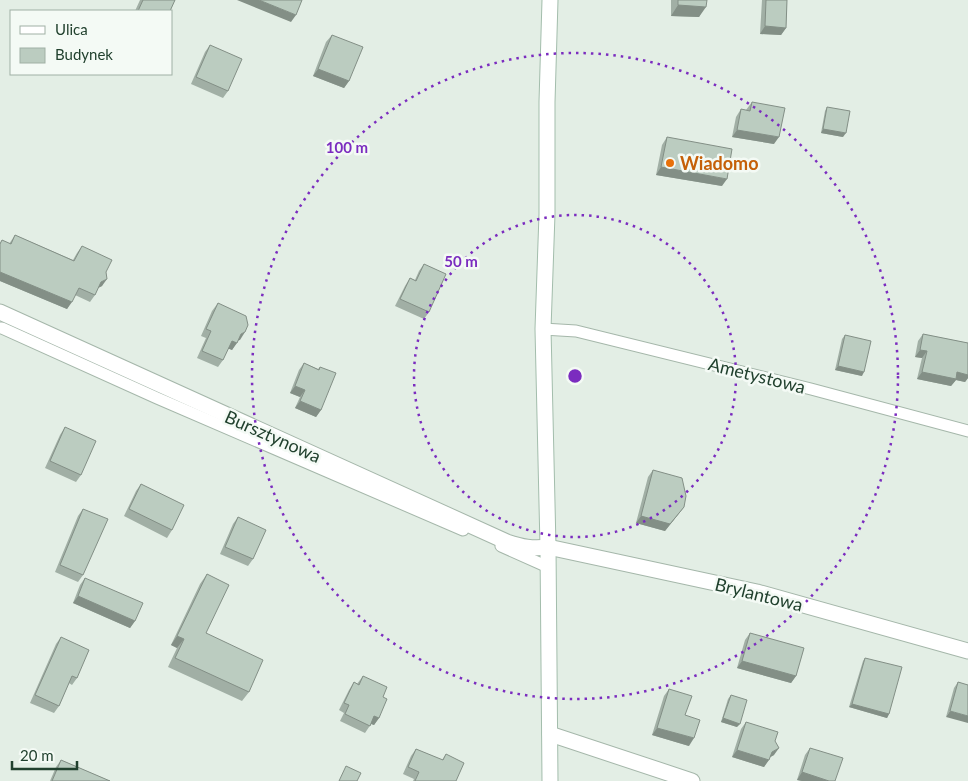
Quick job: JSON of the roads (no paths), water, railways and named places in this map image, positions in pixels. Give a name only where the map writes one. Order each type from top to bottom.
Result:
[{"type":"street","points":[[550,0],[547,102],[547,214],[543,329],[548,547],[550,781]]},
{"type":"street","name":"Bursztynowa","points":[[0,312],[506,542],[534,549],[548,547]]},
{"type":"street","name":"Brylantowa","points":[[548,547],[757,592],[968,651]]},
{"type":"street","points":[[550,734],[692,781]]},
{"type":"lane","points":[[0,328],[548,567]]},
{"type":"lane","name":"Ametystowa","points":[[543,329],[576,331],[811,389],[968,431]]},
{"type":"place","name":"Wiadomo","points":[[670,163]]}]
